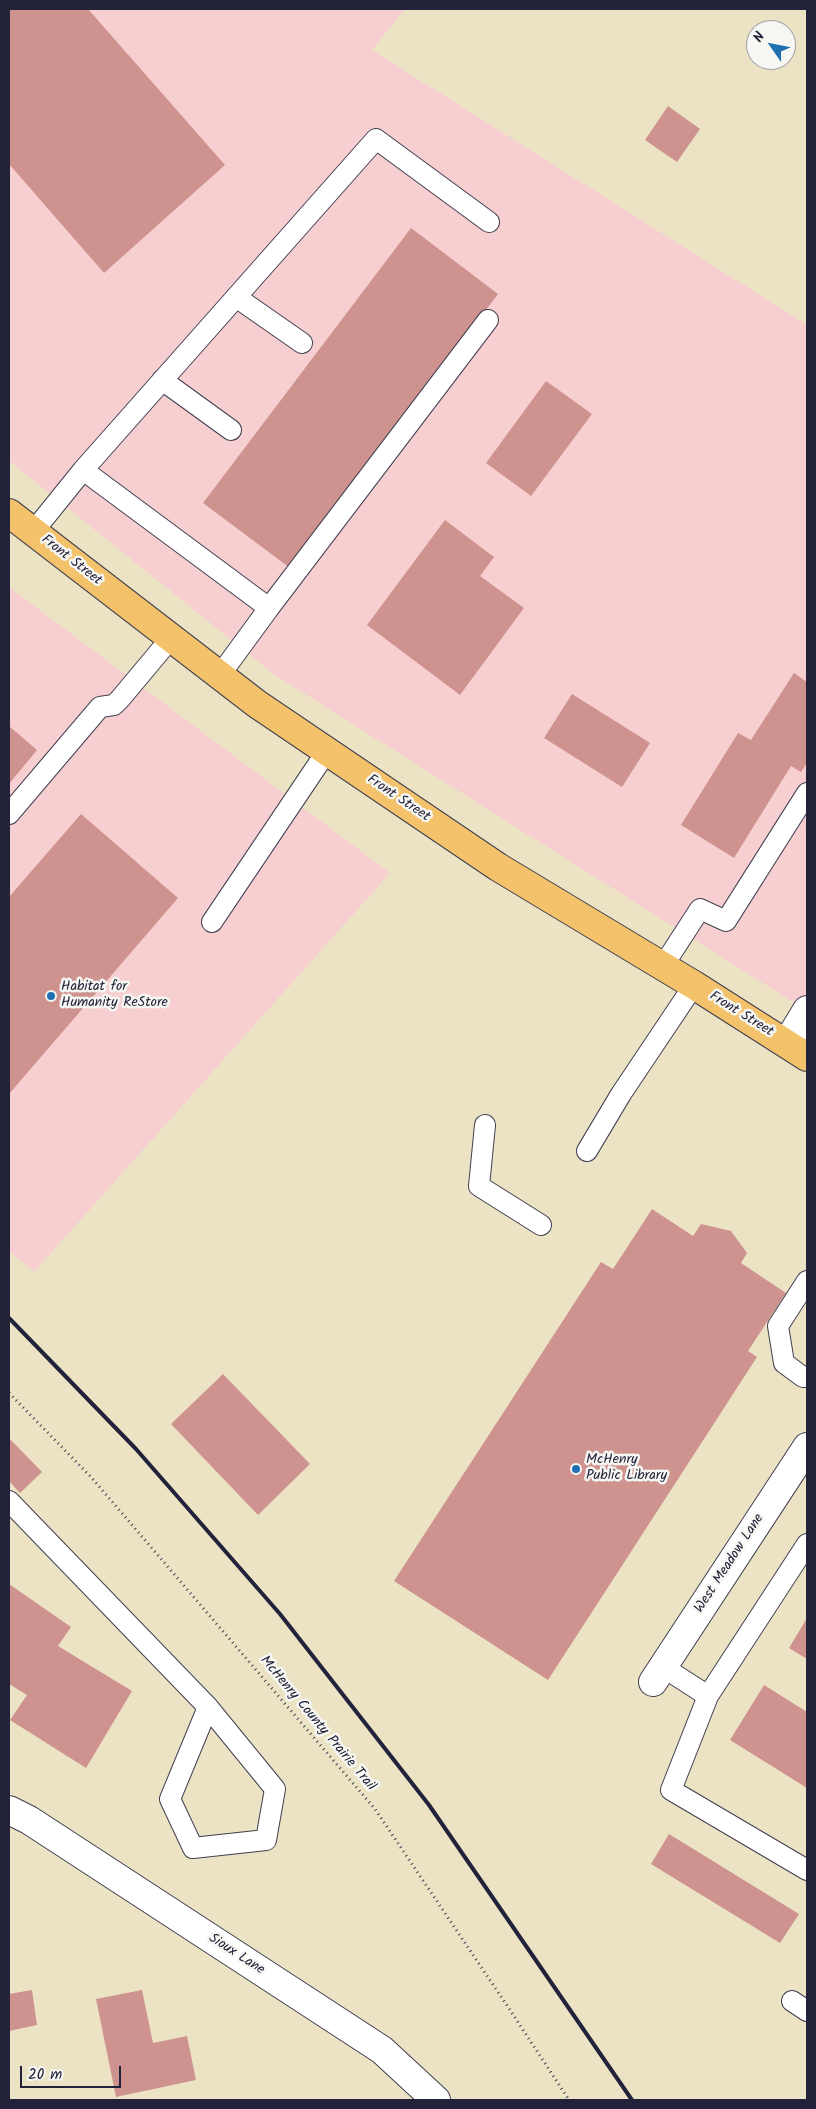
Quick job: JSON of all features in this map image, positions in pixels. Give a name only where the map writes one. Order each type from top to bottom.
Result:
[{"type":"main road","name":"Front Street","points":[[9,513],[257,704],[498,867],[663,966],[797,1050]]},
{"type":"street","points":[[797,1050],[807,1010]]},
{"type":"street","name":"West Meadow Lane","points":[[658,1675],[807,1447]]},
{"type":"street","name":"Sioux Lane","points":[[19,1815],[382,2050],[436,2100]]},
{"type":"lane","points":[[33,532],[83,470],[376,139],[489,222]]},
{"type":"lane","points":[[236,297],[302,343]]},
{"type":"lane","points":[[220,675],[488,320]]},
{"type":"lane","points":[[162,380],[231,430]]},
{"type":"lane","points":[[83,470],[269,608]]},
{"type":"lane","points":[[9,814],[100,707],[114,705],[171,638]]},
{"type":"lane","points":[[212,922],[327,751]]},
{"type":"lane","points":[[663,966],[700,909],[726,921],[807,793]]},
{"type":"lane","points":[[587,1151],[621,1094],[694,985]]},
{"type":"lane","points":[[485,1125],[479,1186],[541,1225]]},
{"type":"lane","points":[[807,1281],[778,1326],[784,1363],[803,1377],[807,1377]]},
{"type":"lane","points":[[9,1500],[208,1707],[275,1790],[266,1840],[193,1848],[170,1799],[208,1707]]},
{"type":"lane","points":[[807,1544],[708,1696],[670,1790],[807,1870]]},
{"type":"lane","points":[[658,1675],[708,1696]]},
{"type":"path","name":"McHenry County Prairie Trail","points":[[9,1393],[91,1477],[374,1809],[508,2007],[568,2100]]},
{"type":"shaded area","points":[[9,9],[405,9],[372,50],[807,325],[807,1011],[275,675],[9,461]]},
{"type":"shaded area","points":[[9,587],[390,873],[34,1272],[9,1251]]},
{"type":"building","points":[[10,9],[88,9],[225,165],[104,273],[9,164]]},
{"type":"building","points":[[668,106],[700,129],[677,162],[645,140]]},
{"type":"building","points":[[411,228],[498,294],[290,568],[203,503]]},
{"type":"building","points":[[546,381],[592,414],[531,496],[486,463]]},
{"type":"building","points":[[445,520],[494,557],[480,576],[524,608],[460,695],[367,625]]},
{"type":"building","points":[[794,673],[807,682],[807,763],[801,772],[791,766],[734,858],[681,825],[738,733],[751,740]]},
{"type":"building","points":[[572,694],[650,743],[622,787],[544,738]]},
{"type":"building","points":[[9,726],[37,750],[9,784]]},
{"type":"building","name":"Habitat for Humanity ReStore","points":[[81,814],[178,898],[9,1094],[9,897]]},
{"type":"building","name":"McHenry Public Library","points":[[652,1209],[693,1236],[701,1224],[731,1231],[747,1253],[741,1263],[786,1293],[748,1351],[757,1357],[548,1680],[394,1581],[601,1262],[613,1269]]},
{"type":"building","points":[[223,1374],[310,1464],[258,1515],[171,1424]]},
{"type":"building","points":[[9,1438],[42,1472],[20,1493],[9,1481]]},
{"type":"building","points":[[9,1584],[71,1627],[58,1646],[132,1691],[86,1768],[10,1720],[27,1695],[9,1684]]},
{"type":"building","points":[[807,1618],[807,1659],[789,1648]]},
{"type":"building","points":[[764,1685],[807,1712],[807,1788],[730,1740]]},
{"type":"building","points":[[669,1834],[799,1914],[780,1943],[651,1864]]},
{"type":"building","points":[[32,1990],[37,2025],[9,2031],[9,1994]]},
{"type":"building","points":[[142,1990],[153,2043],[187,2036],[196,2080],[116,2097],[96,1999]]},
{"type":"railway","points":[[9,1318],[136,1449],[280,1614],[429,1805],[632,2100]]},
{"type":"place","name":"Habitat for Humanity ReStore","points":[[51,996]]},
{"type":"place","name":"McHenry Public Library","points":[[576,1469]]}]
